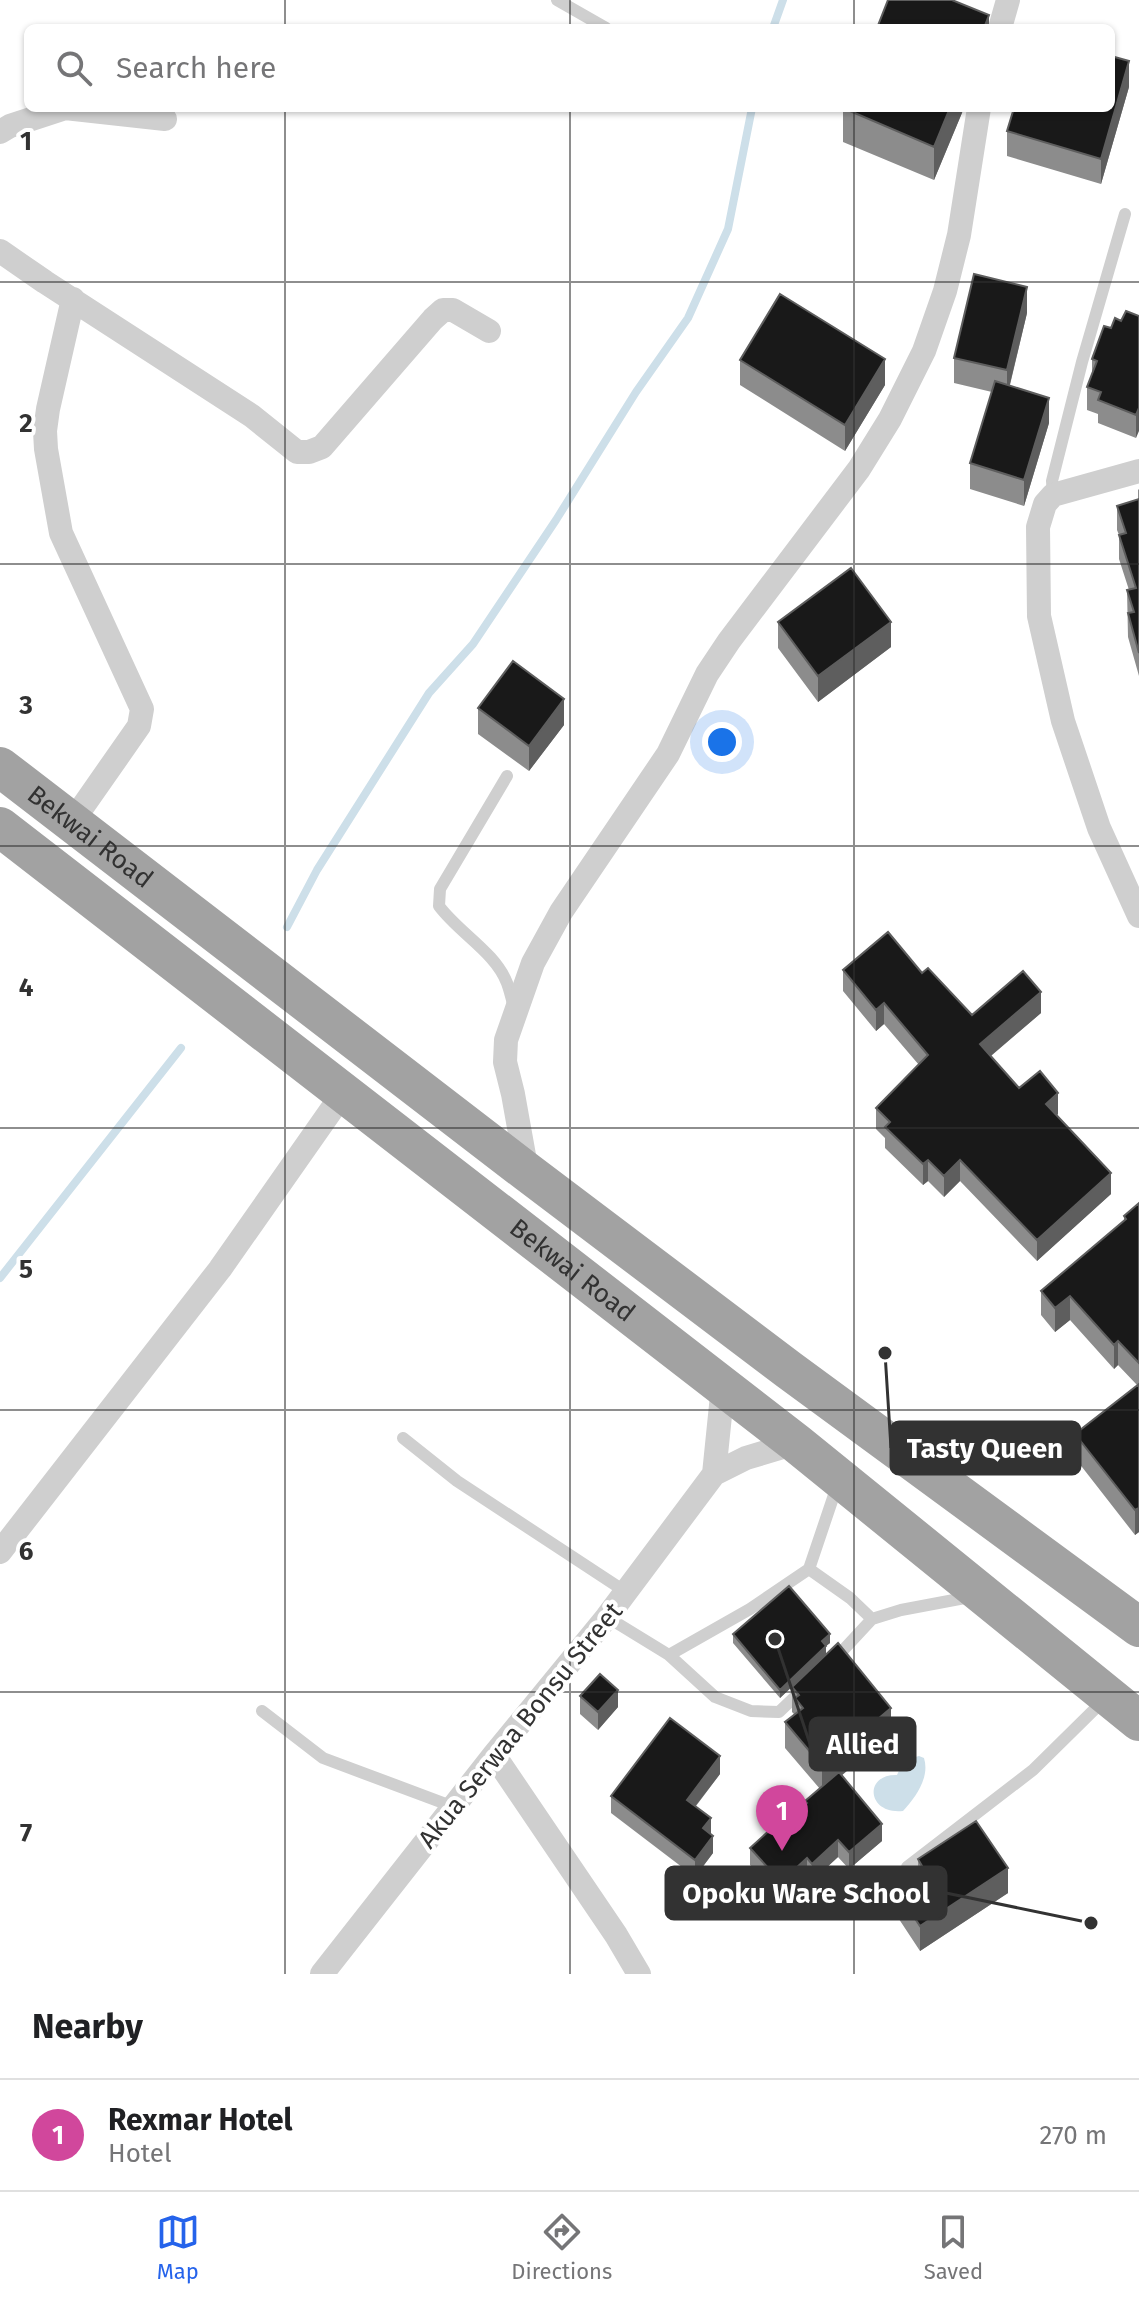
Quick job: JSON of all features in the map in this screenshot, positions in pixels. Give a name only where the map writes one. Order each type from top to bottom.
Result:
[{"type":"highway","name":"Bekwai Road","points":[[0,767],[789,1370],[1134,1615]]},
{"type":"highway","name":"Bekwai Road","points":[[0,827],[796,1443],[1139,1721]]},
{"type":"street","points":[[1001,24],[1008,0]]},
{"type":"street","points":[[0,132],[53,112]]},
{"type":"street","points":[[101,112],[165,119]]},
{"type":"street","points":[[527,1172],[505,1062],[506,1040],[533,963],[561,912],[668,754],[707,674],[851,481],[890,419],[924,351],[945,291],[959,235],[978,112]]},
{"type":"street","points":[[0,251],[252,416],[297,452],[322,447],[443,310],[453,310],[489,331]]},
{"type":"street","points":[[72,822],[139,726],[142,709],[61,533],[46,449],[48,409],[73,299]]},
{"type":"street","points":[[1139,471],[1053,495],[1045,504],[1038,527],[1039,616],[1063,721],[1094,815],[1139,916]]},
{"type":"street","points":[[0,1552],[220,1269],[344,1092]]},
{"type":"street","points":[[714,1474],[723,1386]]},
{"type":"street","points":[[714,1474],[746,1458],[796,1443]]},
{"type":"street","name":"Akua Serwaa Bonsu Street","points":[[322,1974],[607,1617],[714,1474]]},
{"type":"street","points":[[494,1755],[639,1974]]},
{"type":"lane","points":[[557,0],[599,24]]},
{"type":"lane","points":[[1053,495],[1052,481],[1082,362],[1125,214]]},
{"type":"lane","points":[[507,776],[440,889],[439,906],[494,962],[506,981],[515,1011]]},
{"type":"lane","points":[[403,1438],[457,1481],[626,1592]]},
{"type":"lane","points":[[669,1655],[750,1609],[809,1569],[840,1479]]},
{"type":"lane","points":[[809,1569],[850,1598],[872,1619]]},
{"type":"lane","points":[[825,1669],[872,1619],[901,1610],[985,1594]]},
{"type":"lane","points":[[607,1617],[669,1655],[715,1697],[751,1711],[779,1712],[814,1679]]},
{"type":"lane","points":[[907,1867],[1033,1770],[1108,1696]]},
{"type":"lane","points":[[262,1711],[323,1758],[454,1807]]},
{"type":"water","points":[[919,1756],[924,1758],[925,1772],[913,1799],[903,1811],[882,1807],[876,1801],[874,1787],[886,1776],[897,1775],[906,1762]]},
{"type":"building","points":[[888,0],[952,0],[989,15],[986,24],[879,24]]},
{"type":"building","points":[[1115,57],[1129,61],[1115,110]]},
{"type":"building","points":[[852,112],[948,112],[934,147]]},
{"type":"building","points":[[1013,112],[1114,112],[1101,159],[1007,131]]},
{"type":"building","points":[[974,274],[1027,287],[1007,370],[954,358]]},
{"type":"building","points":[[780,294],[885,359],[845,425],[740,360]]},
{"type":"building","points":[[1126,311],[1139,316],[1139,408],[1136,415],[1098,400],[1101,392],[1087,387],[1097,361],[1092,359],[1104,326],[1111,328],[1115,318],[1121,321]]},
{"type":"building","points":[[995,381],[1049,398],[1024,480],[970,463]]},
{"type":"building","points":[[1139,499],[1139,653],[1128,613],[1134,612],[1127,590],[1136,588],[1119,535],[1126,533],[1117,506]]},
{"type":"building","points":[[851,568],[891,622],[818,676],[778,622]]},
{"type":"building","points":[[513,661],[564,699],[529,746],[478,708]]},
{"type":"building","points":[[888,932],[922,973],[928,968],[972,1015],[1023,971],[1041,992],[980,1044],[1019,1088],[1040,1071],[1058,1093],[1046,1104],[1111,1173],[1037,1240],[960,1160],[944,1176],[928,1160],[923,1164],[885,1127],[890,1122],[876,1108],[928,1055],[884,1003],[876,1010],[843,970]]},
{"type":"building","points":[[1139,1203],[1139,1363],[1118,1341],[1114,1345],[1070,1296],[1055,1308],[1041,1291],[1126,1219],[1124,1216]]},
{"type":"building","points":[[1139,1384],[1139,1508],[1135,1510],[1075,1434]]},
{"type":"building","points":[[789,1586],[830,1634],[822,1641],[826,1646],[780,1690],[733,1634]]},
{"type":"building","points":[[838,1643],[891,1708],[822,1766],[785,1722],[803,1708],[795,1698],[799,1695],[792,1687]]},
{"type":"building","points":[[600,1674],[618,1690],[598,1712],[580,1696]]},
{"type":"building","points":[[670,1718],[720,1756],[687,1800],[711,1818],[703,1828],[713,1836],[695,1860],[611,1796]]},
{"type":"building","points":[[839,1772],[882,1824],[849,1852],[838,1840],[812,1864],[807,1858],[781,1882],[750,1848],[772,1828],[776,1832],[807,1803],[805,1801]]},
{"type":"building","points":[[976,1821],[1008,1868],[920,1926],[893,1885],[922,1866],[918,1859]]},
{"type":"waterway","points":[[774,24],[783,0]]},
{"type":"waterway","points":[[287,927],[317,870],[429,693],[473,644],[636,392],[688,318],[728,229],[751,112]]},
{"type":"waterway","points":[[0,1278],[181,1048]]},
{"type":"place","name":"Tasty Queen","points":[[885,1353]]},
{"type":"place","name":"Allied","points":[[775,1639]]},
{"type":"place","name":"Rexmar Hotel","points":[[782,1851]]},
{"type":"place","name":"Opoku Ware School","points":[[1091,1923]]}]
